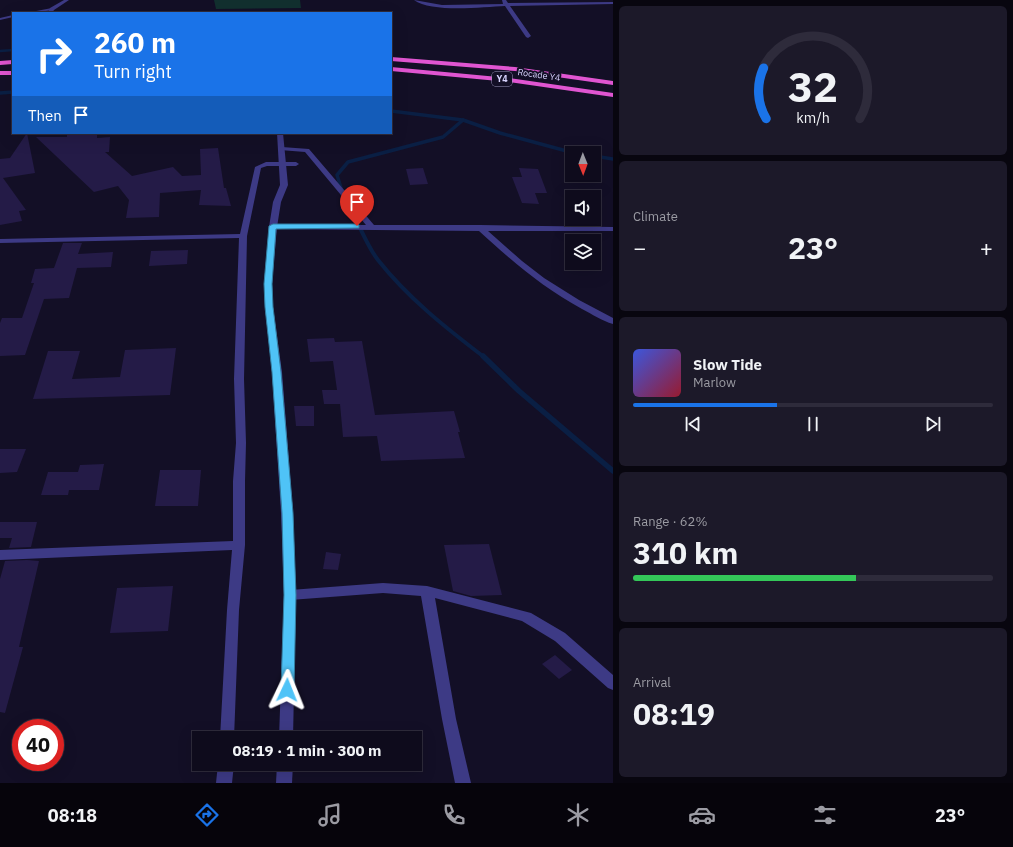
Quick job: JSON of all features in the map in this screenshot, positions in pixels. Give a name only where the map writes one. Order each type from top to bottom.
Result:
[{"type":"highway","name":"Rocade Y4","points":[[392,59],[515,69],[613,83]]},
{"type":"highway","points":[[0,63],[12,62]]},
{"type":"highway","name":"Rocade Y4","points":[[392,69],[509,80],[613,95]]},
{"type":"highway","points":[[0,73],[12,73]]},
{"type":"street","points":[[41,12],[51,11],[67,0]]},
{"type":"street","points":[[416,0],[418,2],[431,5],[508,6],[613,3]]},
{"type":"street","points":[[503,0],[528,36]]},
{"type":"street","points":[[0,19],[12,16]]},
{"type":"street","points":[[280,134],[284,185],[277,202],[273,226],[268,284],[269,307],[277,372],[285,478],[290,595],[286,731]]},
{"type":"street","points":[[282,149],[307,150],[371,226]]},
{"type":"street","points":[[227,731],[233,610],[239,545],[239,481],[241,443],[239,379],[243,236],[258,167],[266,164],[296,164]]},
{"type":"street","points":[[273,226],[613,229]]},
{"type":"street","points":[[480,227],[520,263],[547,284],[579,304],[613,321]]},
{"type":"street","points":[[0,241],[243,236]]},
{"type":"street","points":[[0,555],[239,545]]},
{"type":"street","points":[[290,595],[383,588],[427,592],[526,617],[560,637],[613,684]]},
{"type":"street","points":[[427,592],[463,783]]},
{"type":"street","points":[[224,783],[225,771]]},
{"type":"street","points":[[284,783],[285,771]]},
{"type":"green space","points":[[214,0],[300,0],[301,8],[216,9]]},
{"type":"building","points":[[27,134],[35,173],[3,178],[26,210],[19,211],[22,221],[0,225],[0,159],[10,158]]},
{"type":"building","points":[[67,134],[97,134],[97,138],[110,137],[109,152],[105,152],[132,176],[173,167],[182,176],[201,175],[200,149],[218,148],[224,188],[226,188],[231,206],[199,205],[201,190],[160,193],[159,217],[126,218],[129,200],[118,186],[94,192],[36,137],[67,137]]},
{"type":"building","points":[[423,168],[428,184],[410,185],[406,169]]},
{"type":"building","points":[[519,168],[538,169],[547,193],[535,193],[539,204],[522,203],[512,177],[522,177]]},
{"type":"building","points":[[63,243],[82,243],[78,254],[113,252],[111,267],[77,268],[69,298],[44,299],[25,355],[0,356],[0,323],[2,318],[22,318],[34,283],[31,283],[35,269],[54,268]]},
{"type":"building","points":[[188,250],[187,264],[149,266],[151,251]]},
{"type":"building","points":[[334,338],[335,342],[362,341],[375,415],[454,411],[465,458],[381,461],[377,436],[343,437],[340,404],[324,404],[322,390],[337,390],[333,361],[310,362],[307,339]]},
{"type":"building","points":[[176,348],[170,395],[33,399],[48,351],[80,351],[72,379],[120,377],[125,350]]},
{"type":"building","points":[[294,406],[314,406],[314,426],[296,426]]},
{"type":"building","points":[[0,449],[26,449],[17,472],[0,473]]},
{"type":"building","points":[[104,464],[99,490],[69,490],[68,495],[41,495],[48,472],[78,472],[80,465]]},
{"type":"building","points":[[160,470],[201,470],[198,506],[155,506]]},
{"type":"building","points":[[0,522],[37,522],[31,547],[9,548],[12,538],[0,538]]},
{"type":"building","points":[[489,544],[502,595],[471,596],[453,591],[444,545]]},
{"type":"building","points":[[326,552],[341,554],[338,570],[323,569]]},
{"type":"building","points":[[5,561],[39,561],[19,647],[23,647],[5,713],[0,712],[0,579]]},
{"type":"building","points":[[173,586],[168,631],[110,633],[117,588]]},
{"type":"building","points":[[555,655],[572,670],[559,679],[542,664]]},
{"type":"waterway","points":[[0,51],[12,50]]},
{"type":"waterway","points":[[0,93],[12,92]]},
{"type":"waterway","points":[[6,93],[12,92]]},
{"type":"waterway","points":[[392,111],[463,120]]},
{"type":"waterway","points":[[342,191],[337,175],[348,162],[443,137],[463,120]]},
{"type":"waterway","points":[[463,120],[500,133],[565,151]]},
{"type":"waterway","points":[[601,157],[613,159]]},
{"type":"waterway","points":[[345,198],[351,209]]},
{"type":"waterway","points":[[350,208],[370,248],[390,274],[428,312],[484,357]]},
{"type":"waterway","points":[[483,356],[519,391],[613,471]]},
{"type":"route","points":[[287,690],[290,595],[287,513],[277,372],[271,331],[268,284],[273,226],[357,226]]}]
